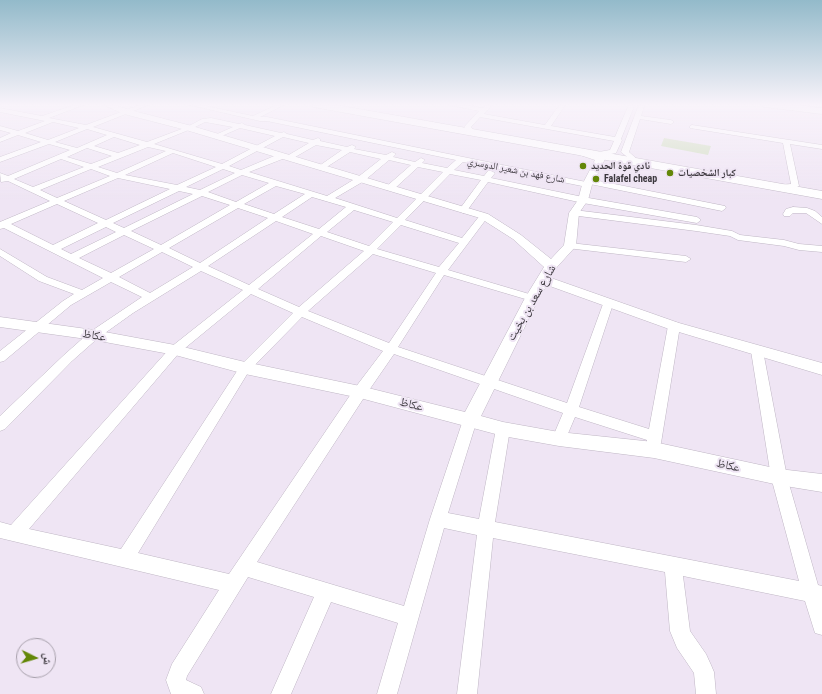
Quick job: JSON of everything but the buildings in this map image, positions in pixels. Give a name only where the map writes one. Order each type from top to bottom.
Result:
[{"type":"main road","points":[[487,136],[822,194]]},
{"type":"street","points":[[0,140],[10,136]]},
{"type":"street","points":[[30,136],[77,150]]},
{"type":"street","points":[[0,160],[62,136]]},
{"type":"street","points":[[3,179],[111,136]]},
{"type":"street","points":[[119,136],[173,151],[463,241]]},
{"type":"street","points":[[34,190],[166,136]]},
{"type":"street","points":[[218,136],[484,216],[517,237],[551,266]]},
{"type":"street","points":[[53,249],[279,136]]},
{"type":"street","points":[[289,136],[583,200],[697,220]]},
{"type":"street","points":[[71,258],[126,232],[242,172],[286,157],[323,136]]},
{"type":"street","name":"شارع فهد بن شعير الدوسري","points":[[352,136],[461,160],[722,208]]},
{"type":"street","points":[[599,136],[619,140]]},
{"type":"street","points":[[596,155],[613,151],[620,136]]},
{"type":"street","points":[[630,136],[625,152],[635,161]]},
{"type":"street","points":[[755,136],[822,147]]},
{"type":"street","points":[[322,168],[365,139]]},
{"type":"street","points":[[782,187],[795,186],[786,141]]},
{"type":"street","points":[[87,146],[119,156]]},
{"type":"street","points":[[328,199],[361,180],[402,147]]},
{"type":"street","points":[[2,225],[56,200],[173,151]]},
{"type":"street","points":[[390,188],[429,153]]},
{"type":"street","points":[[583,153],[600,159],[588,183],[583,200],[574,213],[570,246],[686,259]]},
{"type":"street","points":[[61,157],[116,175],[180,187],[239,204],[371,250],[532,298]]},
{"type":"street","points":[[125,558],[245,368],[300,312],[371,250],[448,171],[461,160]]},
{"type":"street","points":[[463,210],[496,166]]},
{"type":"street","points":[[3,179],[34,190],[300,312],[391,349],[571,410],[654,443],[674,326]]},
{"type":"street","points":[[0,358],[68,303],[275,183]]},
{"type":"street","points":[[0,425],[68,358],[94,335],[128,310],[202,266],[311,194]]},
{"type":"street","points":[[234,584],[8,531],[175,350],[352,206]]},
{"type":"street","points":[[787,214],[792,210],[807,211],[822,221]]},
{"type":"street","points":[[574,213],[696,228],[732,234],[738,237],[784,243],[799,247],[822,249]]},
{"type":"street","points":[[194,694],[178,688],[176,680],[179,671],[244,567],[360,392],[391,349],[441,272],[463,241],[484,216]]},
{"type":"street","points":[[2,225],[150,297]]},
{"type":"street","name":"شارع سعد بن بخيت","points":[[470,420],[532,298],[551,266],[570,246]]},
{"type":"street","points":[[0,252],[43,279],[83,294]]},
{"type":"street","points":[[544,280],[608,304],[674,326],[822,369]]},
{"type":"street","points":[[559,439],[571,410],[608,304]]},
{"type":"street","name":"عكاظ","points":[[0,322],[94,335],[175,350],[245,368],[360,392],[503,430],[559,439],[654,443],[779,477],[822,483]]},
{"type":"street","points":[[757,351],[779,477],[816,593],[822,626]]},
{"type":"street","points":[[387,694],[438,519],[470,420]]},
{"type":"street","points":[[467,694],[486,528],[503,430]]},
{"type":"street","points":[[438,519],[816,593]]},
{"type":"street","points":[[673,565],[680,631],[684,641],[699,661],[704,672],[706,694]]},
{"type":"street","points":[[244,567],[410,617]]},
{"type":"street","points":[[281,694],[326,592]]},
{"type":"green space","points":[[664,138],[711,146],[708,155],[661,146]]},
{"type":"place","name":"نادي قوة الحديد","points":[[583,166]]},
{"type":"place","name":"كبار الشخصيات","points":[[670,173]]},
{"type":"place","name":"Falafel cheap","points":[[596,179]]}]
